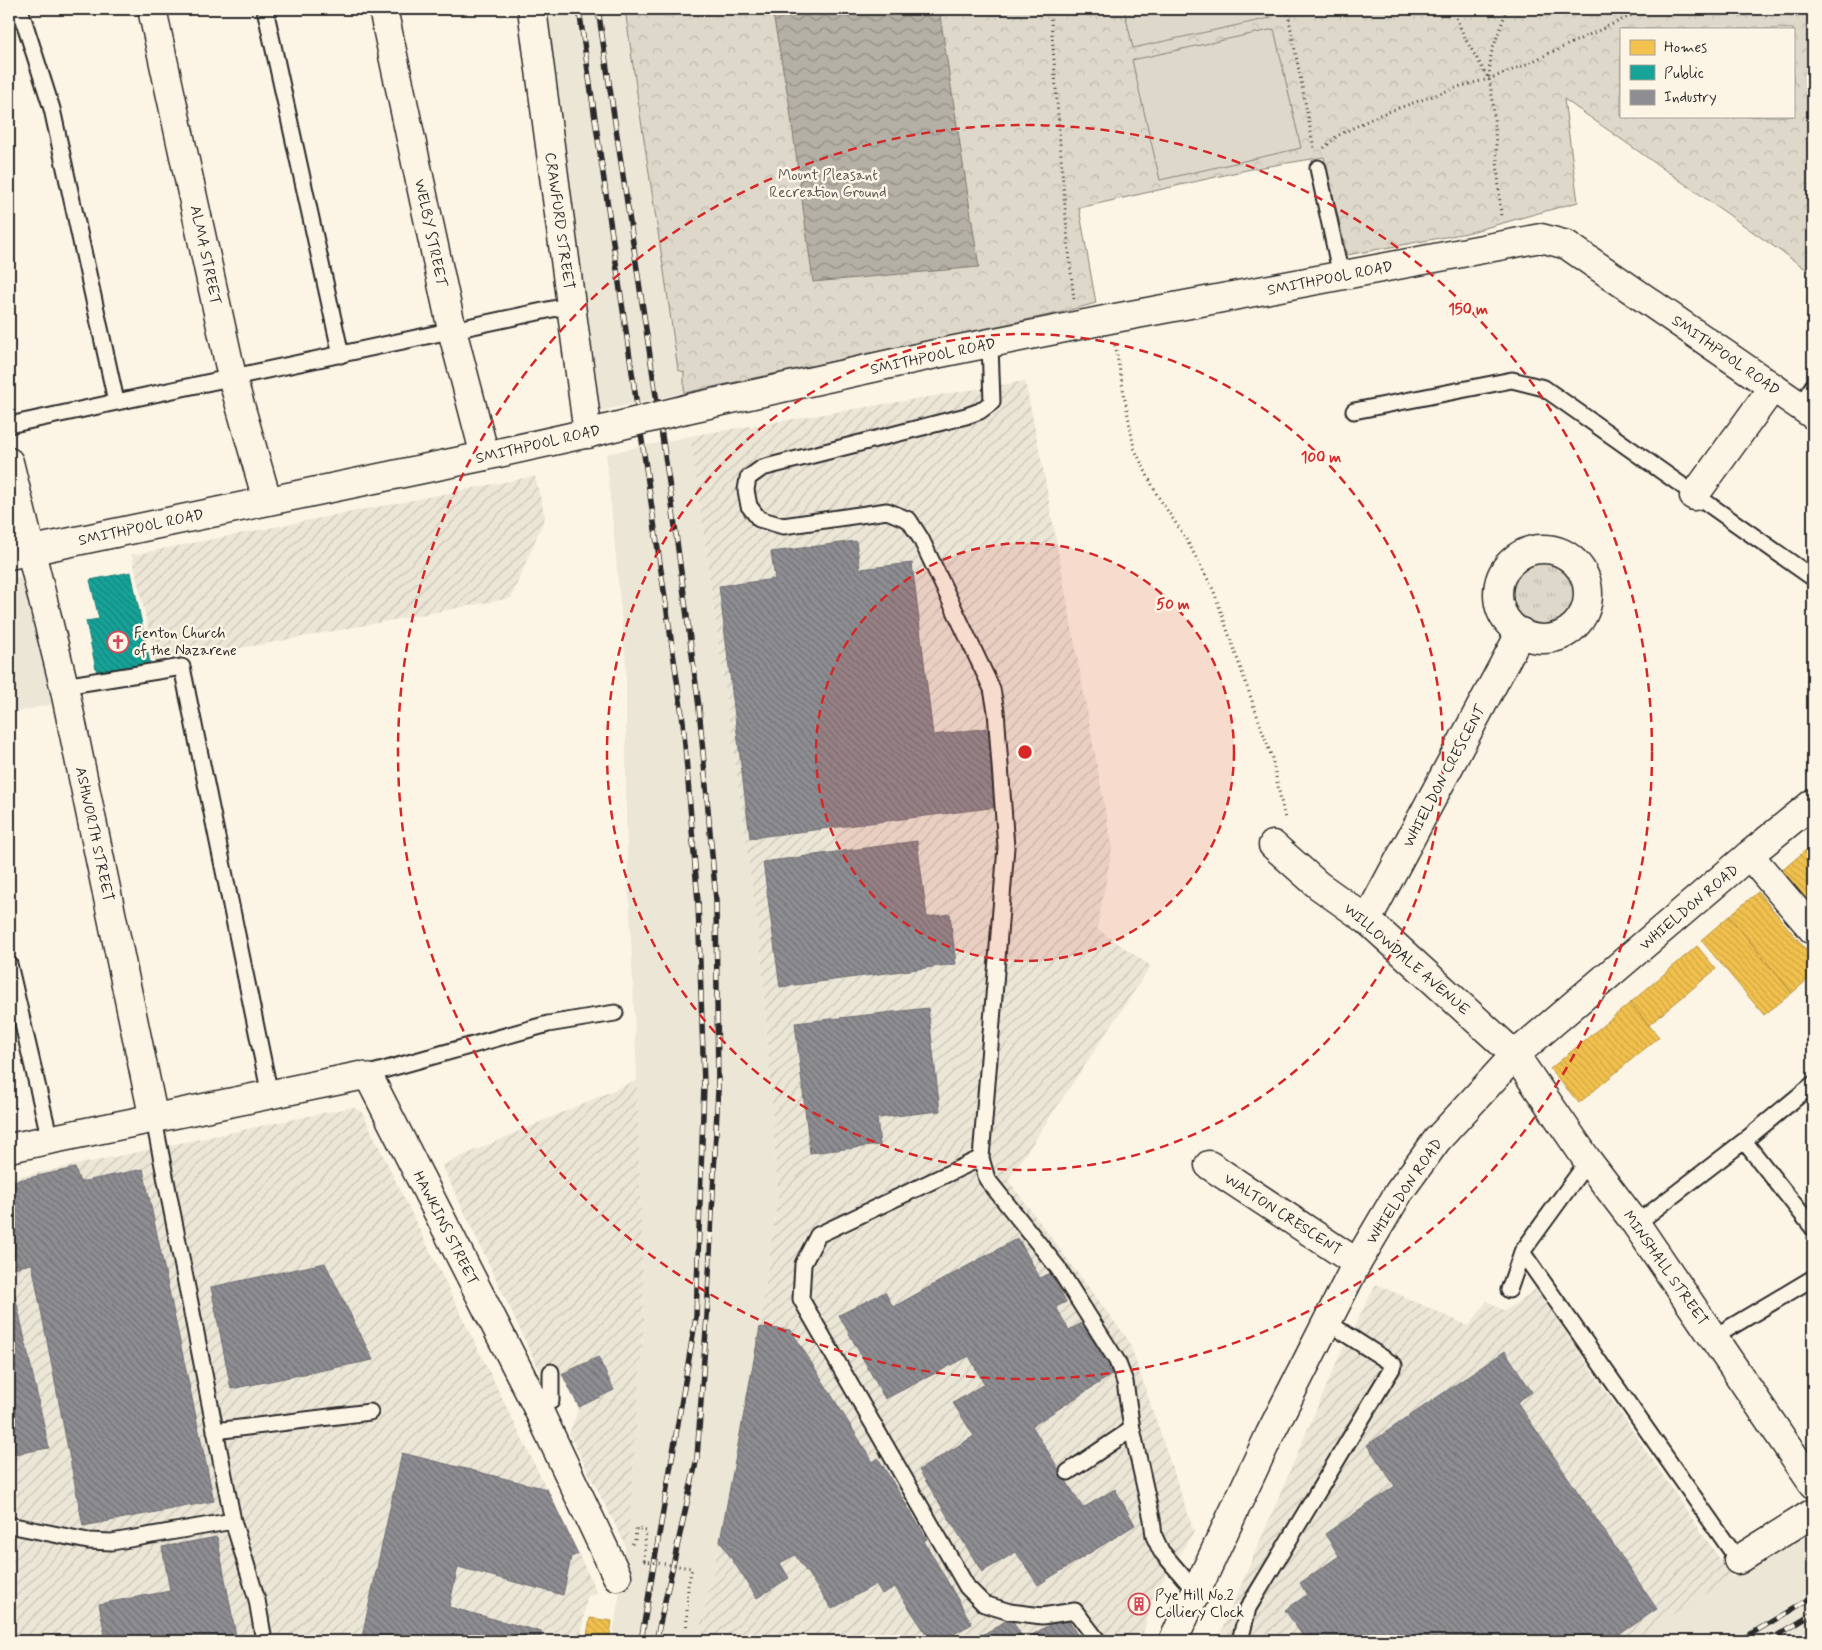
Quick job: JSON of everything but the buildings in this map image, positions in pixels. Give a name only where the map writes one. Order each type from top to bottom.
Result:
[{"type":"street","name":"ALMA STREET","points":[[152,9],[232,377],[267,500]]},
{"type":"street","name":"WELBY STREET","points":[[383,9],[452,330],[485,456]]},
{"type":"street","name":"CRAWFURD STREET","points":[[532,9],[571,305],[595,432]]},
{"type":"street","name":"SMITHPOOL ROAD","points":[[20,552],[485,456],[595,432],[686,409],[1110,319],[1541,238],[1567,245],[1773,387],[1809,402]]},
{"type":"street","points":[[1694,496],[1773,387]]},
{"type":"street","name":"ASHWORTH STREET","points":[[9,462],[20,552],[64,686],[154,1120]]},
{"type":"street","name":"WHIELDON CRESCENT","points":[[1367,920],[1521,632]]},
{"type":"street","name":"WHIELDON ROAD","points":[[1173,1641],[1270,1434],[1357,1262],[1399,1192],[1437,1140],[1515,1055],[1813,803]]},
{"type":"street","name":"WILLOWDALE AVENUE","points":[[1273,845],[1318,885],[1367,920],[1515,1055]]},
{"type":"street","points":[[1749,856],[1813,930]]},
{"type":"street","name":"MINSHALL STREET","points":[[1515,1055],[1588,1160],[1636,1224],[1813,1484]]},
{"type":"street","points":[[9,1148],[154,1120],[360,1076]]},
{"type":"street","name":"HAWKINS STREET","points":[[360,1076],[370,1079],[372,1082],[537,1407],[617,1576]]},
{"type":"street","name":"WALTON CRESCENT","points":[[1209,1165],[1357,1262]]},
{"type":"street","points":[[1738,1560],[1813,1513]]},
{"type":"lane","points":[[20,9],[52,109],[116,401]]},
{"type":"lane","points":[[265,9],[341,355]]},
{"type":"lane","points":[[1317,164],[1341,276]]},
{"type":"lane","points":[[9,424],[571,305]]},
{"type":"lane","points":[[990,344],[992,402],[980,411],[762,468],[748,478],[746,490],[749,506],[760,519],[783,526],[887,511],[909,520],[992,689],[996,711],[1006,847],[981,1158],[987,1178],[1058,1268],[1118,1361],[1125,1382],[1132,1429],[1154,1536],[1161,1551],[1196,1592]]},
{"type":"lane","points":[[1354,411],[1512,380],[1544,388],[1694,496],[1813,578]]},
{"type":"lane","points":[[64,686],[182,667],[270,1095]]},
{"type":"lane","points":[[9,964],[50,1140]]},
{"type":"lane","points":[[360,1076],[548,1024],[615,1014]]},
{"type":"lane","points":[[1636,1224],[1744,1141],[1813,1084]]},
{"type":"lane","points":[[154,1120],[233,1521],[257,1600],[264,1641]]},
{"type":"lane","points":[[1744,1141],[1813,1228]]},
{"type":"lane","points":[[981,1158],[818,1235],[802,1264],[801,1299],[967,1587],[984,1604],[1010,1612],[1042,1616],[1076,1611],[1098,1641]]},
{"type":"lane","points":[[1509,1290],[1522,1252],[1588,1160]]},
{"type":"lane","points":[[1522,1252],[1738,1560]]},
{"type":"lane","points":[[1714,1337],[1813,1278]]},
{"type":"lane","points":[[1240,1641],[1248,1608],[1394,1365],[1327,1322]]},
{"type":"lane","points":[[537,1407],[551,1401],[551,1372]]},
{"type":"lane","points":[[215,1431],[370,1412]]},
{"type":"lane","points":[[1068,1472],[1132,1429]]},
{"type":"lane","points":[[9,1525],[88,1541],[112,1542],[233,1521]]},
{"type":"path","points":[[1050,9],[1066,230],[1077,326]]},
{"type":"path","points":[[1287,9],[1317,164]]},
{"type":"path","points":[[1452,9],[1466,40],[1488,79],[1493,101],[1503,246]]},
{"type":"path","points":[[1488,79],[1491,54],[1508,9]]},
{"type":"path","points":[[1317,164],[1329,142],[1379,115],[1461,86],[1488,79],[1564,48],[1645,9]]},
{"type":"path","points":[[1110,319],[1134,448],[1156,495],[1185,537],[1213,589],[1272,758],[1285,820],[1273,845]]},
{"type":"path","points":[[635,1540],[636,1529],[646,1531],[644,1561],[692,1568],[688,1586],[686,1641]]},
{"type":"shaded area","points":[[546,9],[625,9],[638,106],[664,261],[678,370],[684,372],[684,393],[600,411]]},
{"type":"shaded area","points":[[1025,381],[1043,469],[1112,848],[1097,929],[1151,966],[1008,1180],[1129,1341],[1194,1532],[1154,1594],[1141,1641],[697,1641],[720,1541],[760,1327],[778,1193],[761,953],[690,436]]},
{"type":"shaded area","points":[[690,436],[761,953],[778,1193],[760,1327],[720,1541],[697,1641],[612,1641],[625,1559],[625,1544],[628,1543],[644,1320],[637,1080],[626,822],[626,664],[606,454]]},
{"type":"shaded area","points":[[535,476],[545,517],[511,598],[156,664],[132,555]]},
{"type":"shaded area","points":[[23,576],[52,704],[9,714],[9,580]]},
{"type":"shaded area","points":[[637,1080],[644,1321],[628,1544],[625,1544],[569,1434],[579,1407],[562,1374],[539,1370],[442,1165]]},
{"type":"shaded area","points":[[352,1107],[362,1112],[597,1592],[587,1597],[580,1641],[10,1641],[9,1179]]},
{"type":"shaded area","points":[[1376,1284],[1469,1326],[1487,1301],[1505,1311],[1536,1289],[1732,1577],[1630,1641],[1217,1641],[1341,1352]]},
{"type":"shaded area","points":[[1813,1528],[1813,1641],[1630,1641],[1664,1618]]},
{"type":"green space","name":"Mount Pleasant Recreation Ground","points":[[625,9],[1813,9],[1813,274],[1564,99],[1578,202],[1467,233],[1347,255],[1324,157],[1251,169],[1079,208],[1096,303],[1063,312],[684,393],[684,372],[678,370]]},
{"type":"green space","points":[[1124,9],[1267,9],[1270,18],[1133,48]]},
{"type":"green space","points":[[1274,29],[1301,148],[1160,180],[1132,60]]},
{"type":"green space","points":[[1543,563],[1560,568],[1565,572],[1569,577],[1574,594],[1569,611],[1565,616],[1560,620],[1543,625],[1526,620],[1521,616],[1517,611],[1512,594],[1517,577],[1521,572],[1526,568]]},
{"type":"water","points":[[772,9],[939,9],[979,267],[813,282],[789,102]]},
{"type":"railway","points":[[579,9],[683,721],[698,902],[704,1085],[696,1317],[641,1641]]},
{"type":"railway","points":[[598,9],[670,489],[699,707],[716,900],[718,1090],[707,1316],[697,1458],[656,1641]]},
{"type":"railway","points":[[1739,1641],[1813,1597]]},
{"type":"railway","points":[[1768,1641],[1813,1614]]},
{"type":"place","name":"Fenton Church of the Nazarene","points":[[118,642]]},
{"type":"place","name":"Pye Hill No.2 Colliery Clock","points":[[1139,1604]]}]
